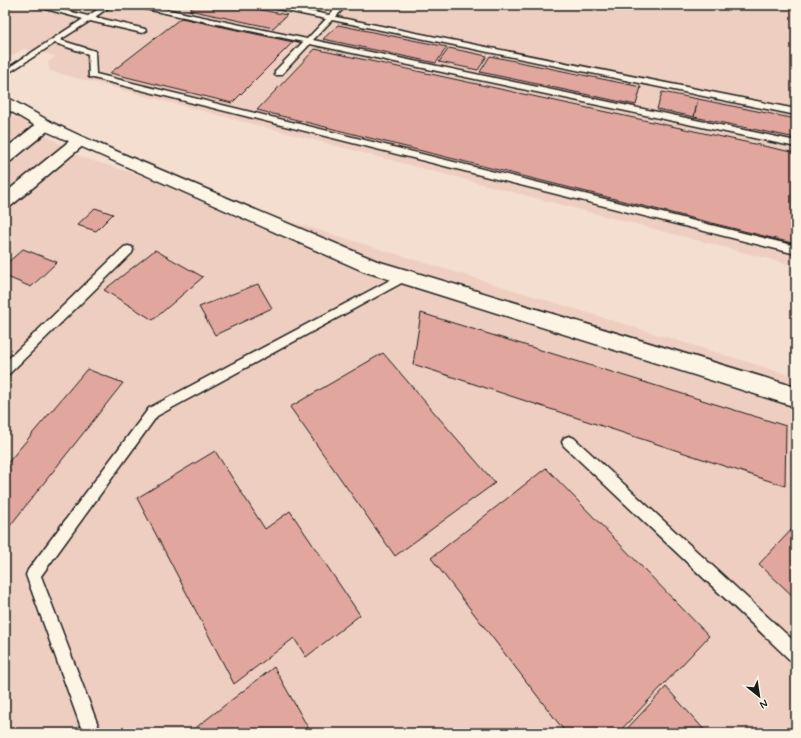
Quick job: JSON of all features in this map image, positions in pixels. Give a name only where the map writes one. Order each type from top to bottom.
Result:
[{"type":"street","points":[[5,102],[44,125],[79,141],[370,266],[796,397]]},
{"type":"street","points":[[5,157],[44,125]]},
{"type":"street","points":[[5,202],[79,141]]},
{"type":"lane","points":[[34,5],[142,31]]},
{"type":"lane","points":[[5,73],[109,5]]},
{"type":"lane","points":[[136,5],[796,144]]},
{"type":"lane","points":[[267,5],[796,112]]},
{"type":"lane","points":[[278,73],[343,5]]},
{"type":"lane","points":[[55,41],[92,53],[92,75],[796,250]]},
{"type":"lane","points":[[5,370],[128,250]]},
{"type":"lane","points":[[92,733],[33,575],[153,412],[405,276]]},
{"type":"lane","points":[[569,442],[796,654]]},
{"type":"shaded area","points":[[5,5],[796,5],[796,266],[50,71],[48,62],[56,56],[23,49],[11,57],[5,56]]},
{"type":"shaded area","points":[[5,115],[22,120],[81,157],[796,377],[796,733],[5,733]]},
{"type":"building","points":[[196,5],[237,5],[287,15],[273,28],[189,10]]},
{"type":"building","points":[[284,5],[325,5],[318,12]]},
{"type":"building","points":[[181,18],[293,42],[232,103],[110,73]]},
{"type":"building","points":[[338,25],[447,47],[436,63],[323,39]]},
{"type":"building","points":[[449,48],[487,56],[478,70],[439,62]]},
{"type":"building","points":[[315,49],[796,153],[796,244],[257,110]]},
{"type":"building","points":[[490,56],[641,87],[636,105],[480,72]]},
{"type":"building","points":[[662,92],[698,99],[694,117],[657,109]]},
{"type":"building","points":[[698,99],[796,119],[796,138],[694,117]]},
{"type":"building","points":[[95,208],[113,214],[96,231],[77,225]]},
{"type":"building","points":[[23,249],[57,262],[31,287],[5,276],[5,265]]},
{"type":"building","points":[[155,250],[203,277],[153,320],[104,290]]},
{"type":"building","points":[[258,284],[272,308],[215,335],[199,307]]},
{"type":"building","points":[[421,313],[786,426],[785,486],[413,364]]},
{"type":"building","points":[[383,353],[495,483],[395,556],[290,407]]},
{"type":"building","points":[[87,369],[123,383],[5,532],[5,466]]},
{"type":"building","points":[[215,451],[265,529],[290,511],[360,615],[306,657],[294,638],[234,684],[137,498]]},
{"type":"building","points":[[546,468],[709,636],[618,733],[566,733],[431,558]]},
{"type":"building","points":[[796,525],[796,599],[759,564]]},
{"type":"building","points":[[274,667],[311,733],[189,733]]},
{"type":"building","points":[[666,687],[707,733],[623,733]]}]
